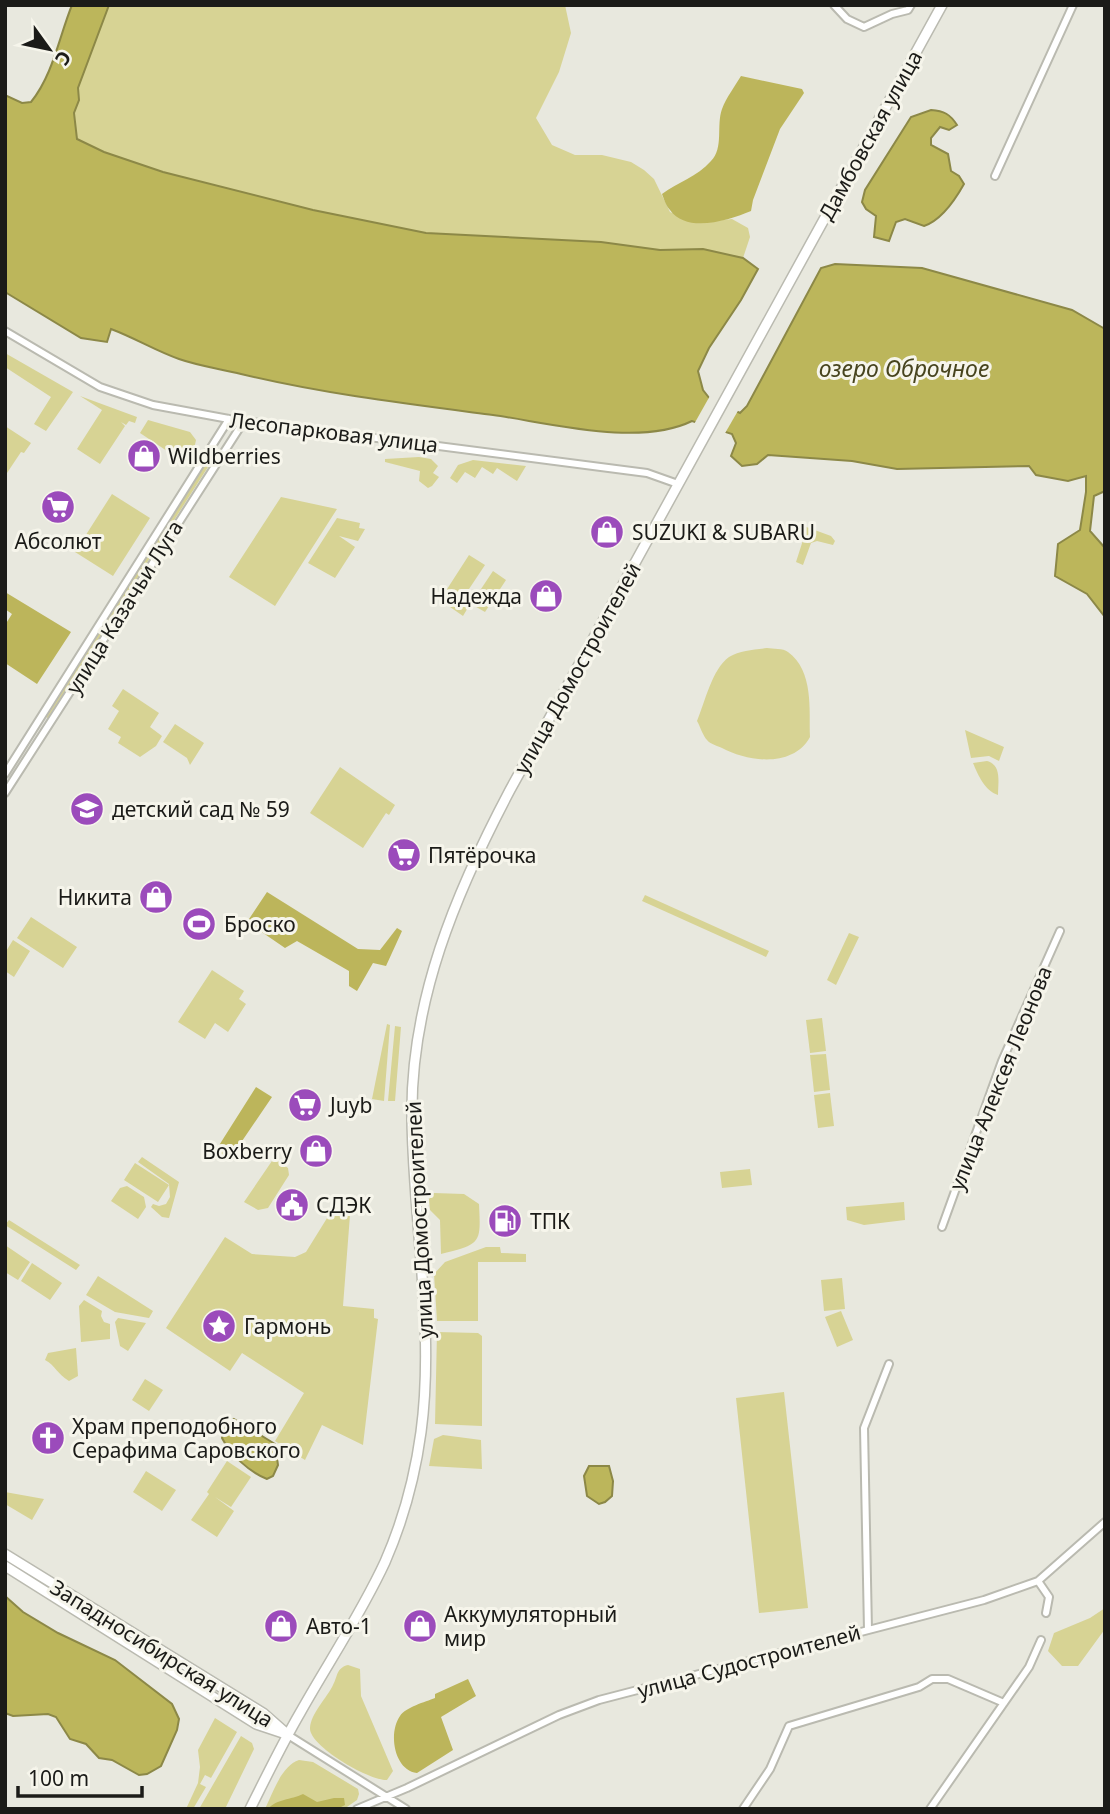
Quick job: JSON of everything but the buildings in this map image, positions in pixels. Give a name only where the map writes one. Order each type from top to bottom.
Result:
[{"type":"main road","name":"Дамбовская улица","points":[[799,266],[942,5]]},
{"type":"main road","name":"улица Домостроителей","points":[[250,1808],[384,1563],[399,1525],[413,1472],[421,1430],[425,1359],[412,1103],[423,1015],[439,949],[456,901],[501,807],[799,266]]},
{"type":"main road","name":"Западносибирская улица","points":[[5,1554],[263,1713],[288,1735]]},
{"type":"main road","name":"Западносибирская улица","points":[[5,1566],[256,1724],[288,1735]]},
{"type":"street","points":[[834,5],[847,19],[864,27],[892,13],[908,10],[911,5]]},
{"type":"street","points":[[995,176],[1073,5]]},
{"type":"street","name":"Лесопарковая улица","points":[[5,331],[100,387],[153,405],[229,419],[648,473],[678,484]]},
{"type":"street","name":"улица Казачьи Луга","points":[[5,774],[229,419]]},
{"type":"street","name":"улица Казачьи Луга","points":[[5,793],[244,421]]},
{"type":"street","name":"улица Алексея Леонова","points":[[942,1227],[1002,1061],[1060,931]]},
{"type":"street","points":[[868,1630],[864,1428],[889,1364]]},
{"type":"street","name":"улица Судостроителей","points":[[357,1809],[559,1715],[599,1700],[984,1600],[1038,1581],[1105,1522]]},
{"type":"street","points":[[1038,1581],[1049,1597],[1046,1613]]},
{"type":"street","points":[[930,1809],[1029,1667],[1041,1640]]},
{"type":"street","points":[[743,1809],[769,1769],[789,1726],[919,1686],[932,1679],[948,1679],[1004,1703]]},
{"type":"street","points":[[288,1735],[406,1809]]},
{"type":"shaded area","points":[[109,5],[565,5],[571,33],[559,72],[536,118],[552,145],[575,155],[602,155],[631,162],[654,179],[670,212],[697,223],[732,219],[748,228],[750,237],[743,258],[703,249],[660,250],[601,242],[426,233],[313,210],[163,172],[104,152],[77,139],[74,113],[79,100],[78,88]]},
{"type":"shaded area","points":[[741,76],[802,89],[804,93],[780,129],[751,211],[709,223],[687,222],[670,210],[662,194],[700,171],[715,156],[722,109]]},
{"type":"shaded area","points":[[5,353],[73,392],[46,431],[34,424],[51,397],[5,367]]},
{"type":"shaded area","points":[[80,396],[137,417],[135,423],[129,421],[126,425],[121,422],[125,426],[100,464],[77,449],[102,410]]},
{"type":"shaded area","points":[[148,420],[190,432],[196,440],[185,463],[140,433]]},
{"type":"shaded area","points":[[5,426],[31,443],[24,453],[21,452],[5,476]]},
{"type":"shaded area","points":[[212,454],[215,456],[48,718],[46,717]]},
{"type":"shaded area","points":[[385,459],[431,459],[438,466],[433,473],[439,477],[428,488],[419,481],[420,471],[385,462]]},
{"type":"shaded area","points":[[473,460],[526,466],[517,481],[497,468],[493,474],[482,467],[475,478],[465,472],[457,483],[450,478],[458,465]]},
{"type":"shaded area","points":[[112,494],[150,518],[113,576],[75,552]]},
{"type":"shaded area","points":[[281,497],[337,509],[275,606],[229,577]]},
{"type":"shaded area","points":[[337,518],[360,523],[359,528],[365,529],[358,541],[339,536],[355,547],[335,578],[308,563]]},
{"type":"shaded area","points":[[801,525],[831,536],[835,541],[833,545],[817,541],[811,543],[803,565],[796,562],[804,537],[800,531]]},
{"type":"shaded area","points":[[469,555],[485,565],[461,601],[469,606],[463,616],[440,600]]},
{"type":"shaded area","points":[[493,571],[506,580],[485,612],[471,604]]},
{"type":"shaded area","points":[[5,592],[71,632],[37,684],[5,663],[5,625],[12,614],[5,609]]},
{"type":"shaded area","points":[[767,648],[786,651],[802,670],[808,692],[810,737],[793,754],[782,758],[757,759],[744,757],[712,744],[697,721],[723,662],[738,653]]},
{"type":"shaded area","points":[[123,689],[159,713],[150,727],[162,736],[156,746],[140,757],[118,743],[121,737],[108,729],[119,711],[112,706]]},
{"type":"shaded area","points":[[175,724],[204,743],[190,765],[187,758],[163,742]]},
{"type":"shaded area","points":[[965,730],[1004,747],[999,761],[989,756],[971,758]]},
{"type":"shaded area","points":[[987,761],[997,770],[998,795],[986,786],[973,763]]},
{"type":"shaded area","points":[[340,767],[395,805],[389,815],[386,813],[363,848],[310,813]]},
{"type":"shaded area","points":[[267,892],[358,949],[380,950],[397,928],[402,931],[386,966],[373,963],[357,991],[349,986],[349,971],[297,941],[285,948],[247,922]]},
{"type":"shaded area","points":[[645,895],[769,951],[766,957],[642,901]]},
{"type":"shaded area","points":[[31,917],[77,947],[63,968],[17,938]]},
{"type":"shaded area","points":[[849,933],[859,937],[836,985],[827,980]]},
{"type":"shaded area","points":[[13,940],[30,951],[14,977],[5,971],[5,953]]},
{"type":"shaded area","points":[[212,970],[244,991],[239,999],[246,1004],[228,1032],[215,1023],[205,1039],[178,1022]]},
{"type":"shaded area","points":[[822,1018],[826,1051],[810,1053],[806,1020]]},
{"type":"shaded area","points":[[387,1024],[390,1025],[384,1101],[372,1099]]},
{"type":"shaded area","points":[[395,1026],[401,1027],[395,1101],[388,1101]]},
{"type":"shaded area","points":[[826,1054],[830,1090],[814,1092],[810,1055]]},
{"type":"shaded area","points":[[256,1087],[272,1097],[240,1144],[216,1160],[211,1158]]},
{"type":"shaded area","points":[[830,1093],[834,1126],[818,1128],[814,1095]]},
{"type":"shaded area","points":[[142,1157],[179,1182],[169,1218],[162,1217],[151,1207],[153,1204],[166,1204],[170,1197],[169,1184],[138,1162]]},
{"type":"shaded area","points":[[274,1158],[288,1168],[289,1175],[268,1208],[258,1210],[244,1202]]},
{"type":"shaded area","points":[[135,1163],[169,1185],[158,1202],[124,1180]]},
{"type":"shaded area","points":[[750,1169],[752,1185],[722,1188],[720,1172]]},
{"type":"shaded area","points":[[127,1186],[144,1197],[146,1207],[138,1219],[111,1201],[120,1188]]},
{"type":"shaded area","points":[[434,1193],[464,1194],[479,1204],[480,1227],[476,1240],[464,1248],[441,1254],[440,1220],[430,1210],[429,1199]]},
{"type":"shaded area","points":[[337,1202],[351,1202],[343,1306],[374,1309],[374,1318],[378,1319],[363,1445],[322,1425],[305,1460],[275,1441],[304,1393],[242,1353],[230,1371],[166,1328],[225,1237],[252,1254],[295,1257],[306,1252]]},
{"type":"shaded area","points":[[904,1202],[905,1220],[864,1225],[847,1220],[846,1207]]},
{"type":"shaded area","points":[[9,1220],[80,1265],[76,1270],[5,1225]]},
{"type":"shaded area","points":[[5,1245],[30,1262],[18,1280],[5,1272]]},
{"type":"shaded area","points":[[486,1247],[500,1247],[501,1253],[526,1254],[526,1262],[478,1262],[478,1321],[437,1321],[434,1274],[445,1262]]},
{"type":"shaded area","points":[[32,1263],[62,1283],[50,1300],[21,1281]]},
{"type":"shaded area","points":[[98,1276],[153,1311],[149,1318],[115,1312],[86,1295]]},
{"type":"shaded area","points":[[842,1278],[845,1309],[824,1311],[821,1280]]},
{"type":"shaded area","points":[[84,1300],[102,1311],[104,1322],[110,1324],[110,1339],[81,1342],[79,1306]]},
{"type":"shaded area","points":[[841,1311],[853,1340],[837,1347],[825,1317]]},
{"type":"shaded area","points":[[118,1318],[146,1323],[128,1351],[120,1346],[115,1322]]},
{"type":"shaded area","points":[[437,1332],[478,1333],[482,1336],[482,1426],[435,1424]]},
{"type":"shaded area","points":[[76,1348],[78,1376],[69,1381],[45,1360],[48,1353]]},
{"type":"shaded area","points":[[145,1379],[163,1390],[149,1411],[132,1400]]},
{"type":"shaded area","points":[[784,1392],[808,1608],[759,1613],[736,1398]]},
{"type":"shaded area","points":[[443,1435],[481,1440],[482,1469],[429,1466],[434,1439]]},
{"type":"shaded area","points":[[227,1461],[251,1477],[231,1507],[215,1497],[234,1511],[217,1537],[191,1520]]},
{"type":"shaded area","points":[[146,1471],[176,1490],[162,1511],[133,1492]]},
{"type":"shaded area","points":[[5,1492],[44,1499],[32,1520],[5,1504]]},
{"type":"shaded area","points":[[1105,1608],[1105,1629],[1078,1666],[1062,1666],[1048,1651],[1054,1633],[1090,1618]]},
{"type":"shaded area","points":[[348,1665],[360,1669],[361,1696],[393,1771],[387,1780],[355,1769],[329,1753],[312,1735],[310,1728],[313,1717],[339,1670]]},
{"type":"shaded area","points":[[468,1679],[476,1696],[441,1717],[453,1750],[417,1773],[409,1770],[398,1758],[395,1750],[394,1732],[400,1716],[411,1707],[435,1698],[435,1694]]},
{"type":"shaded area","points":[[215,1718],[237,1732],[211,1778],[205,1775],[200,1784],[206,1787],[193,1809],[186,1809],[198,1783],[198,1750]]},
{"type":"shaded area","points":[[241,1736],[252,1743],[254,1749],[225,1809],[199,1809]]},
{"type":"shaded area","points":[[299,1760],[313,1762],[358,1789],[357,1800],[344,1809],[265,1809],[282,1774]]},
{"type":"shaded area","points":[[303,1794],[317,1802],[344,1798],[345,1805],[337,1809],[268,1809],[279,1801]]},
{"type":"water","name":"озеро Оброчное","points":[[72,5],[109,5],[78,88],[79,100],[74,113],[77,139],[104,152],[163,172],[313,210],[426,233],[601,242],[660,250],[703,249],[743,258],[758,269],[709,348],[698,371],[703,390],[710,399],[740,413],[747,406],[821,268],[835,264],[922,268],[1072,310],[1105,329],[1105,491],[1094,496],[1090,531],[1105,548],[1105,617],[1087,594],[1055,576],[1058,544],[1080,530],[1086,476],[1068,481],[1036,475],[1029,466],[897,469],[852,461],[768,455],[757,464],[742,466],[731,456],[736,443],[732,434],[692,421],[671,429],[647,432],[594,431],[366,398],[272,381],[179,359],[111,329],[107,342],[81,338],[5,292],[5,95],[22,103],[31,102],[45,80]]},
{"type":"water","points":[[931,110],[946,114],[957,125],[949,130],[940,127],[931,138],[931,145],[948,154],[951,171],[959,176],[964,184],[947,209],[931,223],[924,226],[905,219],[896,222],[889,241],[874,237],[876,216],[866,209],[862,202],[865,190],[911,117]]},
{"type":"water","points":[[234,1419],[275,1444],[278,1465],[273,1476],[267,1479],[254,1472],[225,1444],[222,1438],[225,1426]]},
{"type":"water","points":[[589,1466],[609,1466],[613,1481],[612,1496],[605,1502],[599,1504],[587,1496],[584,1476]]},
{"type":"water","points":[[5,1596],[23,1612],[58,1633],[115,1660],[172,1704],[179,1719],[161,1766],[147,1774],[139,1775],[112,1760],[99,1758],[86,1744],[70,1739],[56,1717],[48,1714],[13,1716],[5,1713]]},
{"type":"pier","points":[[711,394],[739,409],[724,435],[693,426]]},
{"type":"place","name":"Wildberries","points":[[144,456]]},
{"type":"place","name":"Абсолют","points":[[58,507]]},
{"type":"place","name":"SUZUKI & SUBARU","points":[[607,532]]},
{"type":"place","name":"Надежда","points":[[546,596]]},
{"type":"place","name":"детский сад № 59","points":[[87,809]]},
{"type":"place","name":"Пятёрочка","points":[[404,855]]},
{"type":"place","name":"Никита","points":[[156,897]]},
{"type":"place","name":"Броско","points":[[199,924]]},
{"type":"place","name":"Juyb","points":[[305,1105]]},
{"type":"place","name":"Boxberry","points":[[316,1151]]},
{"type":"place","name":"СДЭК","points":[[292,1205]]},
{"type":"place","name":"ТПК","points":[[505,1221]]},
{"type":"place","name":"Гармонь","points":[[219,1326]]},
{"type":"place","name":"Храм преподобного Серафима Саровского","points":[[48,1438]]},
{"type":"place","name":"Авто-1","points":[[281,1626]]},
{"type":"place","name":"Аккумуляторный мир","points":[[420,1626]]}]
